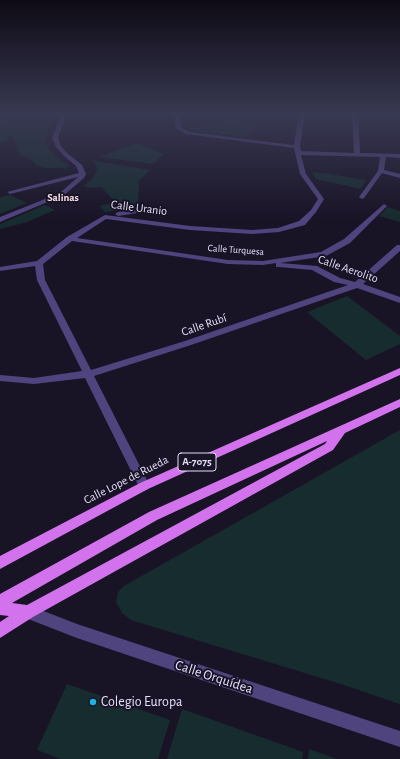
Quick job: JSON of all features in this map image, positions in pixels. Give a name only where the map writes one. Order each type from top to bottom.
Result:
[{"type":"main road","name":"Calle Lope de Rueda","points":[[0,564],[144,486],[400,371]]},
{"type":"main road","name":"A-7075","points":[[0,602],[153,516],[400,403]]},
{"type":"main road","points":[[0,631],[28,612],[329,447],[342,429]]},
{"type":"main road","points":[[0,608],[28,612]]},
{"type":"street","points":[[60,148],[78,165],[83,174]]},
{"type":"street","points":[[288,148],[357,155],[400,156]]},
{"type":"street","points":[[357,148],[357,155]]},
{"type":"street","name":"Calle Uranio","points":[[39,263],[70,239],[105,217],[190,228],[252,232],[279,230],[302,223],[314,211],[321,199],[302,174],[298,150]]},
{"type":"street","points":[[362,197],[381,171],[383,156]]},
{"type":"street","points":[[381,171],[400,176]]},
{"type":"street","points":[[10,192],[83,174]]},
{"type":"street","points":[[0,220],[62,194],[82,178],[83,174]]},
{"type":"street","name":"Calle Turquesa","points":[[70,239],[228,262],[263,263],[323,254],[347,241],[384,206]]},
{"type":"street","points":[[112,217],[119,213],[142,211],[142,208]]},
{"type":"street","name":"Calle Rubí","points":[[0,378],[34,381],[88,374],[188,343],[358,285],[400,247]]},
{"type":"street","points":[[0,269],[39,263],[41,280],[144,486]]},
{"type":"street","name":"Calle Aerolito","points":[[263,263],[314,268],[337,280],[358,285],[400,300]]},
{"type":"street","name":"Calle Orquídea","points":[[28,612],[77,631],[400,739]]},
{"type":"green space","points":[[18,148],[49,148],[60,160],[70,166],[65,168],[45,168],[36,165],[30,158],[21,156]]},
{"type":"green space","points":[[122,148],[150,148],[164,154],[153,164],[99,157]]},
{"type":"green space","points":[[90,160],[150,170],[139,181],[138,208],[105,212],[100,206],[115,202],[101,187],[92,188],[83,186],[92,179],[97,170],[95,163]]},
{"type":"green space","points":[[312,172],[366,180],[361,189],[316,179]]},
{"type":"green space","points":[[10,195],[27,203],[0,214],[0,197]]},
{"type":"green space","points":[[45,205],[55,210],[27,222],[0,229],[0,224]]},
{"type":"green space","points":[[388,207],[400,211],[400,222],[379,216]]},
{"type":"green space","points":[[347,296],[400,336],[400,344],[366,360],[307,312]]},
{"type":"green space","points":[[400,430],[400,704],[344,685],[131,620],[122,613],[116,602],[118,592],[124,586]]},
{"type":"green space","points":[[67,684],[170,720],[158,759],[61,759],[37,750]]},
{"type":"green space","points":[[182,709],[303,752],[302,759],[167,759]]},
{"type":"green space","points":[[309,749],[337,759],[308,759]]},
{"type":"place","name":"Colegio Europa","points":[[93,702]]},
{"type":"district","name":"Salinas","points":[[63,198]]}]
